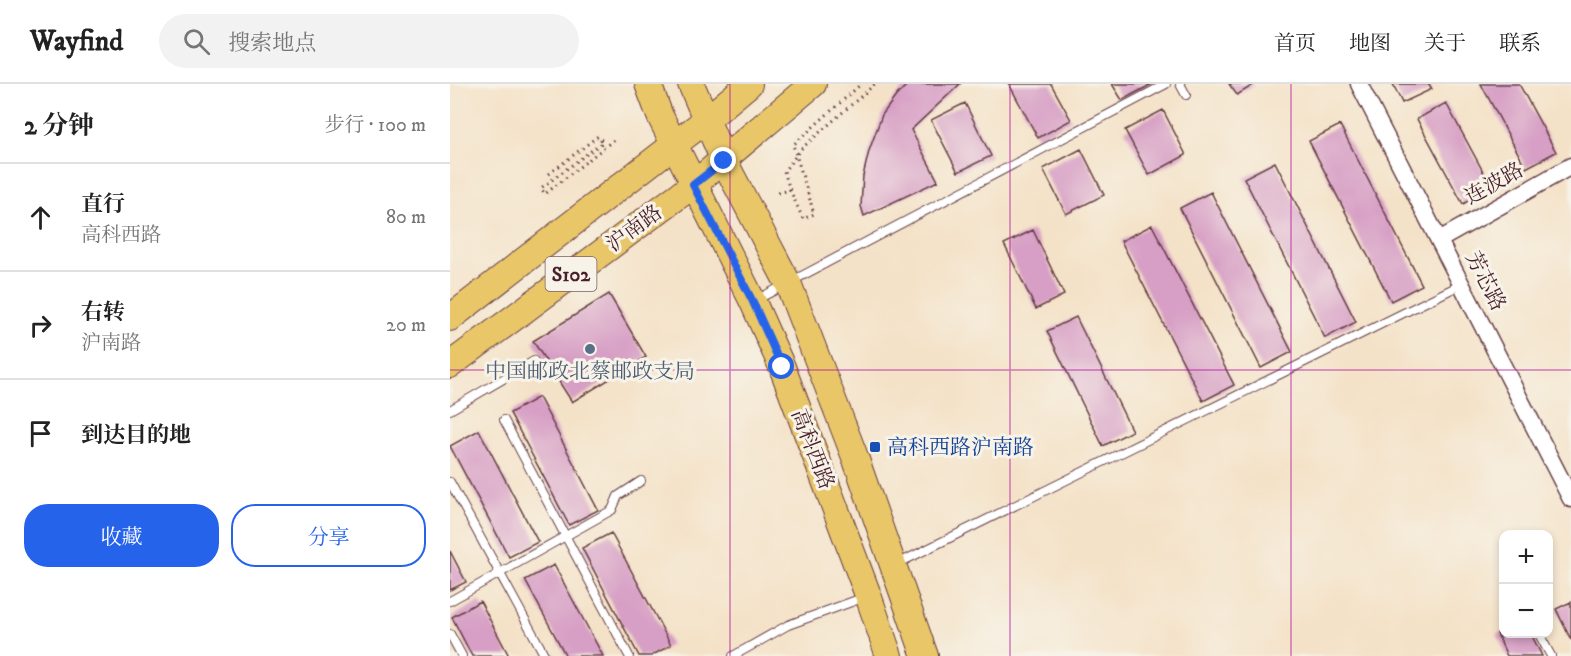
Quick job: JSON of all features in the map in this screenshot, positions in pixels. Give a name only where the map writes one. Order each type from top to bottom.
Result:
[{"type":"main road","name":"高科西路","points":[[648,84],[693,185],[753,302],[782,367],[889,656]]},
{"type":"main road","name":"高科西路","points":[[691,84],[724,161],[788,283],[855,457],[925,656]]},
{"type":"main road","name":"沪南路","points":[[450,318],[706,120],[749,84]]},
{"type":"main road","name":"沪南路","points":[[450,365],[693,185],[813,84]]},
{"type":"street","name":"芳芯路","points":[[1359,84],[1571,499]]},
{"type":"street","name":"连波路","points":[[1439,240],[1571,166]]},
{"type":"lane","points":[[753,302],[1166,84]]},
{"type":"lane","points":[[1179,84],[1186,95]]},
{"type":"lane","points":[[893,566],[1462,284]]},
{"type":"lane","points":[[450,410],[534,361]]},
{"type":"lane","points":[[504,420],[629,656]]},
{"type":"lane","points":[[450,602],[612,510],[618,496],[641,481]]},
{"type":"lane","points":[[450,482],[545,656]]},
{"type":"lane","points":[[733,656],[788,625],[868,596]]},
{"type":"lane","points":[[450,634],[462,656]]},
{"type":"lane","points":[[1542,638],[1551,656]]},
{"type":"path","points":[[861,84],[793,145],[810,200],[814,214],[803,219],[784,171],[802,148],[875,84]]},
{"type":"path","points":[[549,174],[598,136],[603,142],[541,188],[545,194],[615,139]]},
{"type":"path","points":[[778,193],[790,190]]},
{"type":"building","points":[[908,84],[960,84],[911,130],[938,181],[864,216],[861,206],[863,176],[869,151],[882,115]]},
{"type":"building","points":[[1009,84],[1051,84],[1071,120],[1038,138]]},
{"type":"building","points":[[1112,84],[1152,84],[1122,100]]},
{"type":"building","points":[[1229,84],[1255,84],[1237,95]]},
{"type":"building","points":[[1393,84],[1429,84],[1432,89],[1402,103]]},
{"type":"building","points":[[1481,84],[1519,84],[1556,152],[1526,168]]},
{"type":"building","points":[[965,103],[991,156],[958,172],[931,120]]},
{"type":"building","points":[[1446,103],[1492,188],[1463,204],[1417,119]]},
{"type":"building","points":[[1163,110],[1186,155],[1149,175],[1125,130]]},
{"type":"building","points":[[1340,125],[1422,285],[1391,301],[1309,141]]},
{"type":"building","points":[[1081,149],[1104,195],[1066,214],[1043,169]]},
{"type":"building","points":[[1275,162],[1356,322],[1325,338],[1244,178]]},
{"type":"building","points":[[1211,192],[1292,352],[1261,368],[1180,208]]},
{"type":"building","points":[[1152,225],[1234,385],[1203,401],[1121,241]]},
{"type":"building","points":[[1033,230],[1064,295],[1036,309],[1004,244]]},
{"type":"building","name":"中国邮政北蔡邮政支局","points":[[609,294],[646,357],[572,402],[533,341]]},
{"type":"building","points":[[1076,317],[1132,431],[1103,446],[1047,331]]},
{"type":"building","points":[[539,397],[598,510],[569,525],[510,413]]},
{"type":"building","points":[[479,430],[538,542],[509,557],[450,446]]},
{"type":"building","points":[[611,533],[671,645],[651,656],[639,656],[582,548]]},
{"type":"building","points":[[450,551],[466,582],[450,590]]},
{"type":"building","points":[[554,565],[603,656],[566,656],[525,580]]},
{"type":"building","points":[[480,601],[509,656],[472,656],[452,617]]},
{"type":"building","points":[[1571,602],[1571,640],[1556,609]]},
{"type":"building","points":[[1499,633],[1499,638],[1533,638],[1542,656],[1507,656],[1497,634]]},
{"type":"place","name":"中国邮政北蔡邮政支局","points":[[590,349]]},
{"type":"place","name":"高科西路沪南路","points":[[875,447]]},
{"type":"route","points":[[724,161],[693,185],[753,302],[782,367]]}]
